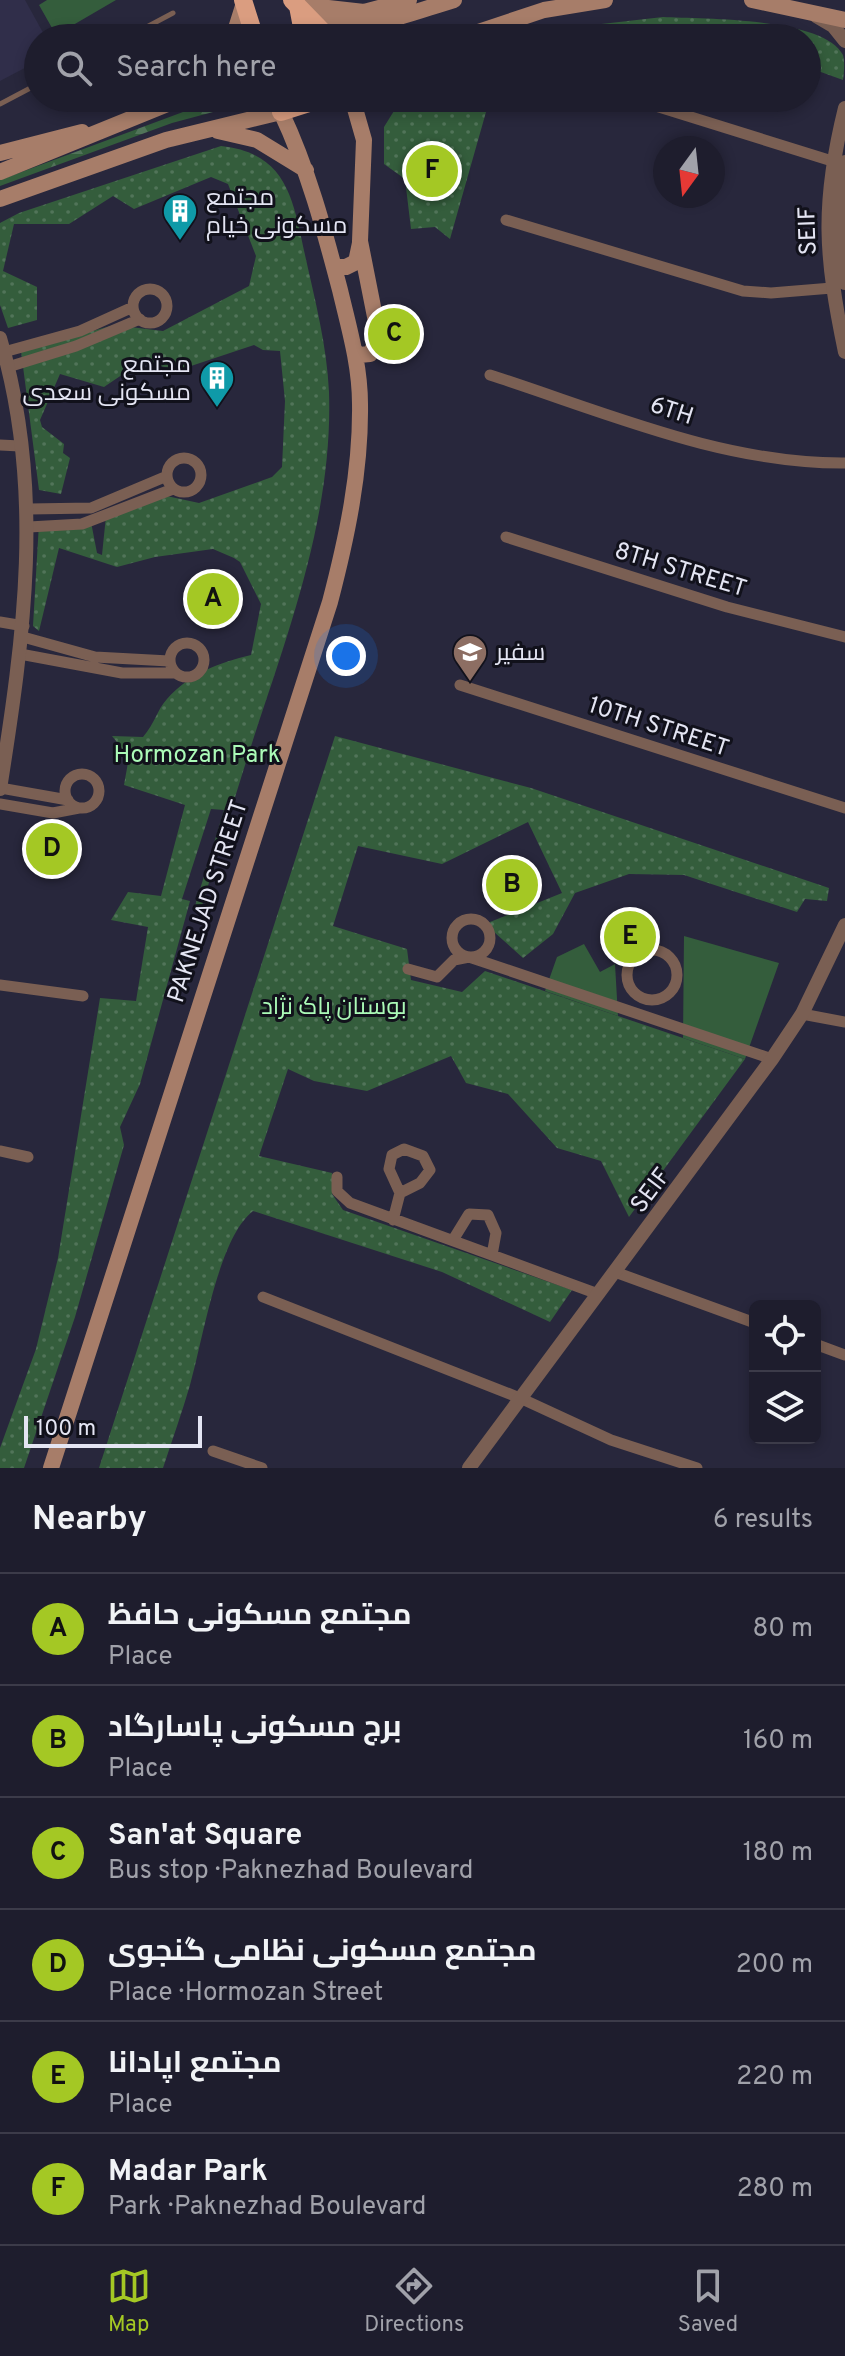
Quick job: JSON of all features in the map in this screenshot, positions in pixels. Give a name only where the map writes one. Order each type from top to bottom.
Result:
[{"type":"highway","points":[[243,2],[250,24]]},
{"type":"highway","points":[[295,2],[300,24]]},
{"type":"highway","points":[[295,2],[316,24]]},
{"type":"main road","points":[[295,2],[364,12],[409,0]]},
{"type":"main road","points":[[363,24],[454,0]]},
{"type":"main road","points":[[502,24],[544,10],[605,0]]},
{"type":"main road","points":[[752,0],[802,8],[845,20]]},
{"type":"main road","points":[[237,24],[243,2]]},
{"type":"main road","points":[[295,2],[338,22],[351,24]]},
{"type":"main road","points":[[382,24],[389,19]]},
{"type":"main road","points":[[0,172],[148,112]]},
{"type":"main road","points":[[8,196],[255,112]]},
{"type":"main road","name":"PAKNEJAD STREET","points":[[51,1468],[345,546],[356,475],[360,404],[355,351],[306,170],[284,112]]},
{"type":"main road","points":[[334,267],[346,267],[356,262],[360,241],[364,140],[356,112]]},
{"type":"main road","points":[[2,152],[62,135],[107,129]]},
{"type":"main road","points":[[196,132],[224,132],[257,140],[306,170]]},
{"type":"main road","points":[[355,351],[359,355],[370,354],[379,337],[360,241]]},
{"type":"street","points":[[802,8],[833,26],[845,41]]},
{"type":"street","name":"SEIF","points":[[845,108],[839,161],[827,212],[841,286],[845,352]]},
{"type":"street","points":[[676,112],[839,161]]},
{"type":"street","points":[[0,210],[8,196]]},
{"type":"street","points":[[506,220],[743,291],[771,293],[841,286]]},
{"type":"street","points":[[3,351],[61,351],[140,319],[153,323],[163,318],[167,308],[165,297],[157,290],[145,289],[136,296],[133,307],[140,319]]},
{"type":"street","points":[[3,351],[58,338],[133,307]]},
{"type":"street","points":[[58,338],[61,351]]},
{"type":"street","points":[[3,351],[20,446],[29,527],[23,632],[0,789],[68,800],[79,808]]},
{"type":"street","name":"6TH","points":[[490,375],[730,451],[802,463],[845,463]]},
{"type":"street","points":[[0,445],[20,446]]},
{"type":"street","points":[[29,527],[82,524],[173,489],[186,492],[196,487],[201,478],[199,467],[190,460],[179,459],[170,466],[167,476],[173,489]]},
{"type":"street","points":[[29,509],[91,508],[167,476]]},
{"type":"street","points":[[91,508],[95,520]]},
{"type":"street","name":"8TH STREET","points":[[506,537],[727,607],[845,637]]},
{"type":"street","points":[[0,622],[95,663],[169,661]]},
{"type":"street","points":[[20,654],[95,663],[146,675],[176,673],[189,677],[199,672],[204,662],[201,652],[193,644],[182,644],[172,650],[169,661],[176,673]]},
{"type":"street","name":"10TH STREET","points":[[460,685],[845,808]]},
{"type":"street","points":[[0,804],[53,813],[90,806],[97,799],[98,788],[93,778],[83,774],[72,777],[65,786],[68,800]]},
{"type":"street","name":"SEIF","points":[[469,1468],[772,1059],[802,1014],[845,925]]},
{"type":"street","points":[[659,951],[675,967],[672,990],[660,999],[643,998],[636,994],[627,979],[631,962],[643,952],[659,951]]},
{"type":"street","points":[[408,969],[437,977],[454,960],[469,957],[772,1059]]},
{"type":"street","points":[[0,985],[83,996]]},
{"type":"street","points":[[660,999],[662,1021]]},
{"type":"street","points":[[802,1014],[845,1022]]},
{"type":"street","points":[[0,1151],[28,1157]]},
{"type":"street","points":[[337,1177],[335,1186],[341,1197],[393,1220],[598,1294]]},
{"type":"street","points":[[393,1220],[400,1193]]},
{"type":"street","points":[[453,1240],[469,1214],[488,1215],[496,1233],[492,1255]]},
{"type":"street","points":[[615,1272],[749,1321]]},
{"type":"street","points":[[263,1297],[520,1398],[611,1440],[697,1468]]},
{"type":"street","points":[[821,1346],[845,1355]]},
{"type":"street","points":[[213,1451],[262,1468]]},
{"type":"lane","points":[[152,24],[173,13]]},
{"type":"lane","points":[[0,104],[24,91]]},
{"type":"shaded area","points":[[0,0],[25,0],[38,24],[24,24],[24,68],[0,81]]},
{"type":"green space","points":[[47,0],[116,0],[75,24],[50,24],[39,5]]},
{"type":"green space","points":[[663,17],[771,24],[602,24]]},
{"type":"green space","points":[[821,38],[843,55],[843,80],[821,72]]},
{"type":"green space","points":[[183,112],[213,112],[172,123],[0,186],[0,180]]},
{"type":"green space","points":[[393,112],[486,112],[450,239],[435,227],[411,229],[405,179],[384,164],[384,127]]},
{"type":"green space","name":"Hormozan Park","points":[[221,146],[243,150],[260,158],[273,169],[291,198],[320,323],[328,375],[324,482],[294,612],[201,909],[195,906],[224,810],[211,809],[182,899],[190,901],[140,1084],[120,1127],[124,1145],[75,1317],[24,1468],[0,1468],[0,1448],[36,1349],[58,1258],[100,998],[136,1001],[148,927],[111,920],[128,892],[161,896],[185,805],[124,785],[129,757],[112,736],[143,737],[164,703],[185,682],[216,666],[251,655],[261,604],[240,562],[213,549],[155,557],[117,567],[59,548],[39,631],[33,626],[39,523],[91,522],[97,553],[102,555],[106,516],[162,495],[199,503],[272,477],[282,467],[285,401],[280,351],[263,350],[254,345],[179,370],[141,362],[104,387],[60,374],[40,420],[42,427],[64,444],[63,453],[70,458],[61,494],[39,490],[21,351],[114,325],[163,331],[249,286],[256,256],[228,184],[211,177],[134,209],[113,196],[69,224],[14,224],[3,271],[37,287],[37,320],[8,328],[0,305],[0,223],[19,213]]},
{"type":"green space","name":"بوستان پاک نژاد","points":[[335,736],[531,788],[829,888],[827,901],[805,899],[797,912],[684,875],[629,874],[575,893],[553,934],[523,958],[485,924],[562,893],[528,822],[442,864],[358,846],[333,926],[407,949],[411,980],[462,992],[485,971],[745,1059],[629,1217],[601,1161],[557,1148],[508,1094],[466,1083],[451,1056],[367,1091],[314,1081],[288,1069],[259,1156],[332,1173],[332,1194],[343,1210],[572,1290],[550,1322],[442,1272],[253,1211],[241,1224],[221,1266],[190,1385],[163,1468],[99,1468]]},
{"type":"green space","points":[[684,936],[779,963],[745,1059],[683,1038]]},
{"type":"green space","points":[[584,944],[600,972],[615,964],[618,1016],[545,991],[557,957]]},
{"type":"place","name":"Madar Park","points":[[432,171]]},
{"type":"place","name":"مجتمع مسکونی خیام","points":[[180,242]]},
{"type":"place","name":"San'at Square","points":[[394,334]]},
{"type":"place","name":"مجتمع مسکونی سعدی","points":[[217,409]]},
{"type":"place","name":"مجتمع مسکونی حافظ","points":[[213,599]]},
{"type":"place","name":"سفیر","points":[[470,683]]},
{"type":"place","name":"مجتمع مسکونی نظامی گنجوی","points":[[52,849]]},
{"type":"place","name":"برج مسکونی پاسارگاد","points":[[512,885]]},
{"type":"place","name":"مجتمع اپادانا","points":[[630,937]]}]
